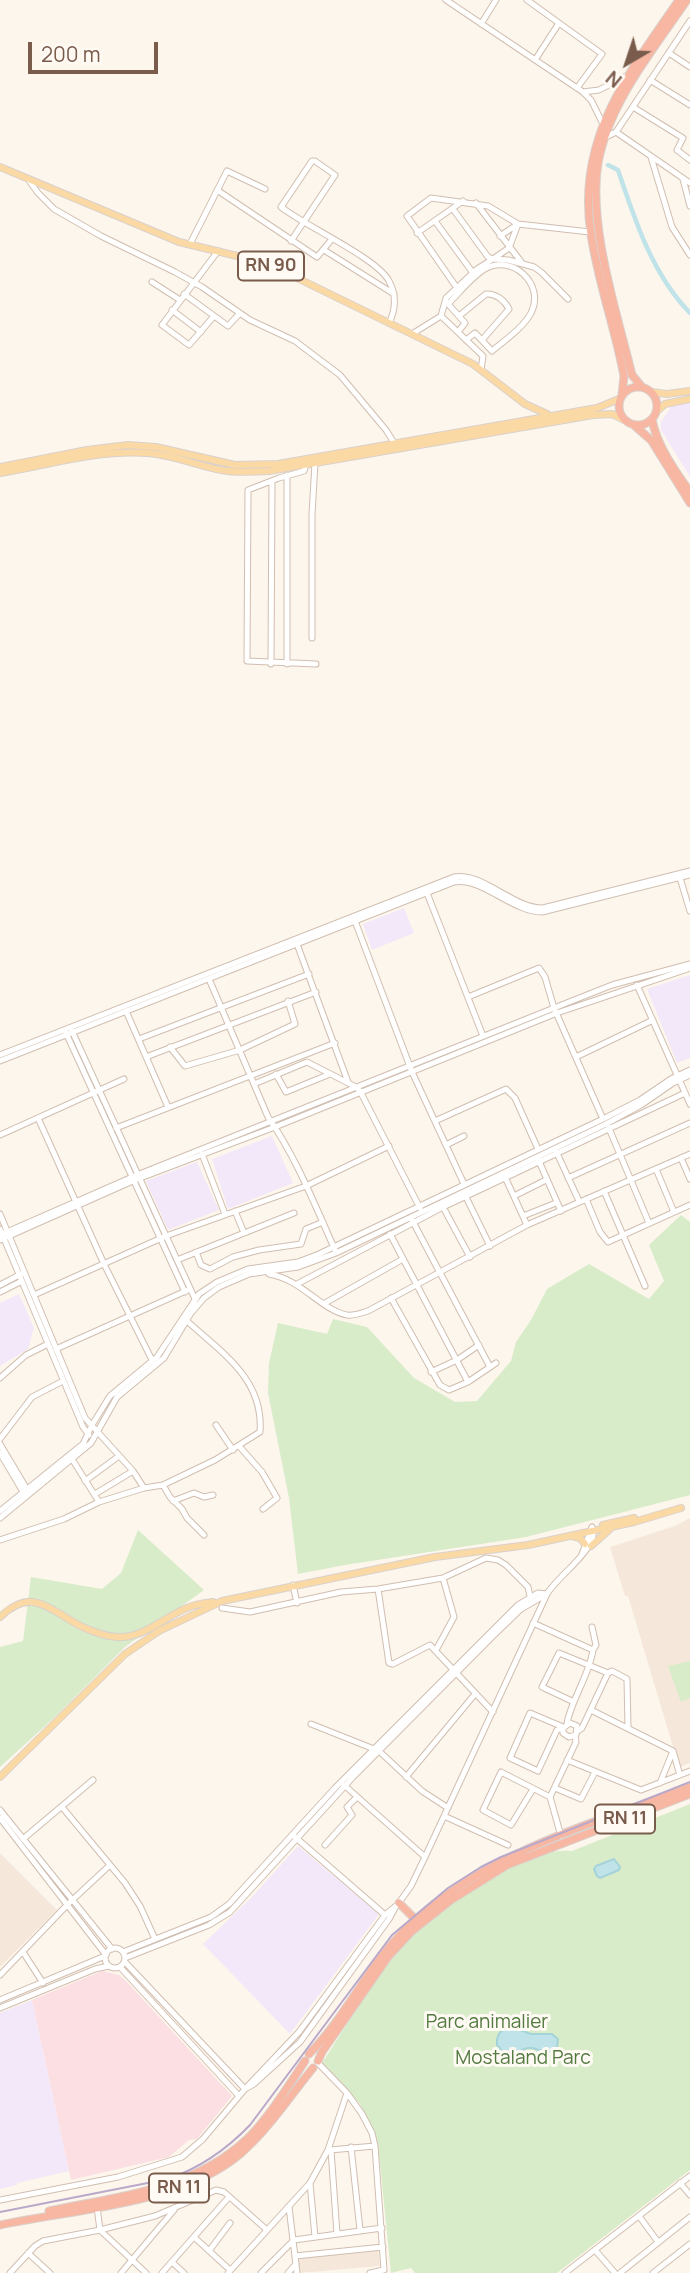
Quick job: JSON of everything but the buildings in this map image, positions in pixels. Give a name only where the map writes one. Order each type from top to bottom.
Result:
[{"type":"highway","points":[[679,0],[628,75],[603,124],[591,166],[588,192],[590,232],[624,376],[619,410],[624,420],[634,425],[650,440],[690,503]]},
{"type":"highway","points":[[687,0],[626,92],[606,137],[598,163],[597,221],[632,375],[657,401],[654,416],[656,433],[690,492]]},
{"type":"highway","points":[[621,397],[631,388],[642,387]]},
{"type":"highway","points":[[634,425],[641,425],[654,416]]},
{"type":"highway","name":"RN 11","points":[[0,2223],[162,2187],[202,2172],[219,2162],[250,2136],[383,1954],[416,1920],[470,1878],[504,1860],[690,1787]]},
{"type":"highway","name":"RN 11","points":[[0,2223],[97,2207],[184,2187],[223,2167],[254,2140],[316,2065],[322,2052],[388,1957],[412,1931],[450,1900],[507,1865],[690,1794]]},
{"type":"highway","points":[[397,1905],[416,1920]]},
{"type":"highway","points":[[316,2055],[316,2065],[306,2066],[307,2058],[316,2055]]},
{"type":"main road","name":"RN 90","points":[[0,167],[190,244],[258,261],[390,323],[481,370],[525,404],[542,414],[552,415]]},
{"type":"main road","points":[[651,392],[667,394],[690,391]]},
{"type":"main road","points":[[537,421],[552,415],[597,408],[621,397]]},
{"type":"main road","points":[[654,416],[665,404],[690,399]]},
{"type":"main road","name":"RN 90","points":[[525,404],[537,421]]},
{"type":"main road","points":[[0,473],[125,452],[161,454],[237,472],[269,471],[537,421],[605,414],[624,420]]},
{"type":"main road","points":[[0,467],[128,445],[156,447],[235,465],[309,462]]},
{"type":"main road","points":[[0,1777],[125,1654],[159,1631],[222,1605],[293,1585],[435,1557],[514,1547],[592,1529],[613,1527],[690,1505]]},
{"type":"main road","points":[[514,1547],[681,1508]]},
{"type":"main road","points":[[570,1535],[588,1545],[613,1527]]},
{"type":"main road","points":[[0,1618],[15,1606],[37,1602],[106,1635],[130,1636],[188,1607],[222,1605]]},
{"type":"street","points":[[446,0],[580,90],[591,100],[603,124]]},
{"type":"street","points":[[481,23],[496,0]]},
{"type":"street","points":[[527,0],[602,54],[580,90]]},
{"type":"street","points":[[535,60],[559,23]]},
{"type":"street","points":[[606,137],[616,132],[689,26]]},
{"type":"street","points":[[669,53],[690,67]]},
{"type":"street","points":[[580,90],[598,90],[628,75]]},
{"type":"street","points":[[650,80],[690,105]]},
{"type":"street","points":[[634,107],[687,138],[677,150],[690,160]]},
{"type":"street","points":[[616,132],[690,183]]},
{"type":"street","points":[[651,157],[672,227],[690,255]]},
{"type":"street","points":[[291,241],[304,223],[335,176],[315,161],[312,161],[281,206],[304,223],[381,270],[390,282],[394,294],[396,309],[390,323]]},
{"type":"street","points":[[190,244],[227,171],[265,189]]},
{"type":"street","points":[[27,178],[54,209],[193,282],[240,313],[295,341],[340,375],[396,446]]},
{"type":"street","points":[[682,178],[690,206]]},
{"type":"street","points":[[217,190],[317,257],[332,239]]},
{"type":"street","points":[[457,288],[407,216],[430,198],[488,206],[518,224],[590,232]]},
{"type":"street","points":[[417,233],[463,201]]},
{"type":"street","points":[[475,203],[522,263]]},
{"type":"street","points":[[453,209],[488,257],[522,263],[541,272],[568,299]]},
{"type":"street","points":[[435,221],[473,273]]},
{"type":"street","points":[[500,236],[518,224]]},
{"type":"street","points":[[412,334],[441,316],[444,301],[457,288],[473,273],[509,248],[518,224]]},
{"type":"street","points":[[324,250],[394,294]]},
{"type":"street","points":[[214,316],[188,345],[162,326],[218,251]]},
{"type":"street","points":[[495,265],[519,269],[528,278],[535,292],[531,314],[492,351],[475,333],[472,325],[465,323],[459,316],[448,304],[484,269],[495,265]]},
{"type":"street","points":[[152,282],[228,326],[240,313]]},
{"type":"street","points":[[459,316],[486,293],[495,295],[507,305],[509,310],[506,315],[481,340]]},
{"type":"street","points":[[172,310],[201,332]]},
{"type":"street","points":[[441,316],[482,356],[481,370]]},
{"type":"street","points":[[458,332],[465,323]]},
{"type":"street","points":[[467,340],[475,333]]},
{"type":"street","points":[[309,462],[304,471],[249,488],[247,661],[316,664]]},
{"type":"street","points":[[309,462],[312,514],[312,639]]},
{"type":"street","points":[[287,475],[287,664]]},
{"type":"street","points":[[271,664],[272,481]]},
{"type":"street","points":[[0,1055],[209,979],[454,881],[463,881],[523,909],[542,912],[680,878],[690,873]]},
{"type":"street","points":[[128,1009],[454,877],[469,878],[526,905],[543,908],[690,873]]},
{"type":"street","points":[[680,878],[690,911]]},
{"type":"street","points":[[427,893],[484,1036]]},
{"type":"street","points":[[355,921],[412,1068],[464,1184]]},
{"type":"street","points":[[296,942],[348,1082]]},
{"type":"street","points":[[412,1068],[484,1036],[690,966]]},
{"type":"street","points":[[136,1178],[202,1154],[612,985],[690,966]]},
{"type":"street","points":[[468,997],[539,968],[649,1223]]},
{"type":"street","points":[[139,1039],[309,974]]},
{"type":"street","points":[[209,979],[254,1084],[335,1250]]},
{"type":"street","points":[[637,985],[690,1104]]},
{"type":"street","points":[[146,1057],[316,992]]},
{"type":"street","points":[[170,1047],[185,1066],[240,1050],[295,1024],[288,1001]]},
{"type":"street","points":[[128,1009],[168,1107]]},
{"type":"street","points":[[576,1057],[653,1020]]},
{"type":"street","points":[[0,1061],[69,1031]]},
{"type":"street","points":[[69,1031],[188,1291],[196,1301]]},
{"type":"street","points":[[116,1128],[335,1043]]},
{"type":"street","points":[[254,1084],[307,1062],[358,1089],[420,1209]]},
{"type":"street","points":[[0,1518],[80,1447],[110,1396],[164,1357],[187,1321],[196,1301],[240,1277],[310,1264],[537,1154],[555,1150],[641,1105],[690,1070]]},
{"type":"street","points":[[276,1074],[286,1092],[330,1074]]},
{"type":"street","points":[[678,1078],[690,1075]]},
{"type":"street","points":[[0,1135],[124,1079]]},
{"type":"street","points":[[435,1121],[506,1089],[515,1098],[546,1180],[561,1210]]},
{"type":"street","points":[[96,1091],[116,1128],[136,1178]]},
{"type":"street","points":[[412,1220],[420,1209],[464,1184],[685,1093]]},
{"type":"street","points":[[38,1118],[104,1264],[154,1363]]},
{"type":"street","points":[[568,1178],[690,1123]]},
{"type":"street","points":[[3,1235],[136,1178],[273,1124]]},
{"type":"street","points":[[446,1145],[464,1136]]},
{"type":"street","points":[[34,1295],[163,1237],[306,1186],[389,1146]]},
{"type":"street","points":[[555,1150],[568,1178],[608,1242],[690,1205]]},
{"type":"street","points":[[202,1154],[226,1214]]},
{"type":"street","points":[[0,1511],[72,1459],[95,1438],[117,1397],[154,1363],[196,1301],[211,1286],[238,1272],[258,1266],[298,1262],[388,1231],[505,1177],[537,1154]]},
{"type":"street","points":[[255,1273],[281,1277],[346,1315],[356,1315],[527,1225],[690,1154]]},
{"type":"street","points":[[681,1158],[690,1179]]},
{"type":"street","points":[[656,1169],[674,1212]]},
{"type":"street","points":[[505,1177],[527,1225]]},
{"type":"street","points":[[514,1196],[546,1180]]},
{"type":"street","points":[[604,1191],[645,1286]]},
{"type":"street","points":[[466,1197],[490,1246]]},
{"type":"street","points":[[523,1216],[556,1203]]},
{"type":"street","points":[[443,1207],[470,1257]]},
{"type":"street","points":[[235,1211],[244,1233]]},
{"type":"street","points":[[177,1260],[294,1213]]},
{"type":"street","points":[[0,1214],[3,1235],[34,1295],[54,1342],[53,1350],[83,1427],[95,1438]]},
{"type":"street","points":[[391,1298],[440,1385],[449,1390],[468,1382],[493,1365],[478,1345],[412,1220]]},
{"type":"street","points":[[196,1252],[201,1265],[210,1269],[233,1257],[259,1250],[299,1245],[304,1240],[306,1229],[323,1222]]},
{"type":"street","points":[[388,1231],[468,1382]]},
{"type":"street","points":[[297,1284],[388,1231]]},
{"type":"street","points":[[163,1237],[177,1260],[188,1291]]},
{"type":"street","points":[[325,1303],[403,1259]]},
{"type":"street","points":[[0,1285],[23,1277]]},
{"type":"street","points":[[0,1292],[23,1277]]},
{"type":"street","points":[[23,1277],[47,1345],[53,1350],[84,1416],[133,1471],[144,1488]]},
{"type":"street","points":[[53,1350],[188,1291]]},
{"type":"street","points":[[0,1539],[64,1519],[99,1502],[163,1485],[233,1450],[261,1431],[261,1411],[253,1391],[228,1356],[187,1321]]},
{"type":"street","points":[[0,1378],[26,1355],[54,1342]]},
{"type":"street","points":[[432,1372],[457,1360],[478,1345]]},
{"type":"street","points":[[27,1493],[0,1441],[32,1397],[64,1381]]},
{"type":"street","points":[[216,1425],[233,1450]]},
{"type":"street","points":[[239,1446],[262,1472],[276,1498],[263,1509]]},
{"type":"street","points":[[0,1453],[27,1493]]},
{"type":"street","points":[[85,1481],[119,1455]]},
{"type":"street","points":[[72,1459],[99,1502]]},
{"type":"street","points":[[95,1494],[133,1471]]},
{"type":"street","points":[[163,1485],[173,1501],[204,1535]]},
{"type":"street","points":[[173,1501],[194,1493],[204,1497],[213,1495]]},
{"type":"street","points":[[245,2089],[299,2042],[411,1886],[547,1594],[582,1555],[592,1529]]},
{"type":"street","points":[[222,1605],[250,1612],[341,1591],[378,1589],[443,1578],[486,1558],[506,1565],[528,1587],[530,1597]]},
{"type":"street","points":[[436,1650],[454,1615],[443,1578]]},
{"type":"street","points":[[293,1585],[297,1603]]},
{"type":"street","points":[[378,1589],[389,1663],[394,1664],[429,1645],[493,1712]]},
{"type":"street","points":[[147,1945],[197,1931],[220,1919],[239,1903],[342,1784],[518,1605],[530,1597],[547,1594]]},
{"type":"street","points":[[454,1671],[521,1609],[547,1594]]},
{"type":"street","points":[[533,1623],[593,1650]]},
{"type":"street","points":[[592,1627],[597,1645],[565,1726],[567,1737],[582,1728],[608,1673]]},
{"type":"street","points":[[573,1702],[542,1687],[559,1653],[608,1673],[612,1671],[626,1679],[628,1728]]},
{"type":"street","points":[[406,1777],[475,1694]]},
{"type":"street","points":[[591,1710],[673,1751],[680,1775]]},
{"type":"street","points":[[561,1836],[550,1797],[576,1742],[575,1724],[557,1730],[538,1771],[510,1758],[530,1713],[565,1726]]},
{"type":"street","points":[[312,1724],[376,1750],[422,1791],[448,1808]]},
{"type":"street","points":[[660,1783],[673,1751]]},
{"type":"street","points":[[567,1760],[636,1790],[646,1789],[690,1771]]},
{"type":"street","points":[[533,1788],[511,1825],[483,1810],[501,1772],[533,1788],[550,1797]]},
{"type":"street","points":[[555,1788],[581,1799],[595,1772]]},
{"type":"street","points":[[23,1839],[93,1780]]},
{"type":"street","points":[[342,1784],[425,1857]]},
{"type":"street","points":[[325,1845],[352,1815],[347,1807],[357,1797]]},
{"type":"street","points":[[62,1807],[140,1906],[155,1939]]},
{"type":"street","points":[[0,1810],[70,1902],[105,1955],[109,1966]]},
{"type":"street","points":[[444,1816],[508,1845]]},
{"type":"street","points":[[0,1818],[111,1949]]},
{"type":"street","points":[[295,1837],[385,1915]]},
{"type":"street","points":[[0,2008],[123,1960],[155,1939],[220,1912],[295,1837]]},
{"type":"street","points":[[0,1975],[70,1902],[110,1865]]},
{"type":"street","points":[[0,2200],[118,2176],[182,2157],[203,2138],[299,2032],[385,1915],[397,1905]]},
{"type":"street","points":[[0,2000],[44,1983],[118,1948],[123,1960],[186,2038],[239,2096]]},
{"type":"street","points":[[23,1952],[44,1983]]},
{"type":"street","points":[[123,1960],[245,2089]]},
{"type":"street","points":[[186,2038],[192,2033]]},
{"type":"street","points":[[316,2065],[347,2093],[366,2119],[375,2146],[384,2270],[370,2273]]},
{"type":"street","points":[[194,2237],[229,2272],[310,2183],[329,2150],[347,2093]]},
{"type":"street","points":[[329,2150],[375,2146]]},
{"type":"street","points":[[351,2147],[360,2230]]},
{"type":"street","points":[[329,2150],[337,2234]]},
{"type":"street","points":[[565,2273],[690,2176]]},
{"type":"street","points":[[310,2183],[316,2237]]},
{"type":"street","points":[[680,2183],[690,2195]]},
{"type":"street","points":[[11,2273],[28,2253],[43,2241],[155,2216],[216,2190],[222,2190],[267,2231]]},
{"type":"street","points":[[162,2273],[229,2197]]},
{"type":"street","points":[[97,2207],[100,2230],[146,2273]]},
{"type":"street","points":[[123,2272],[176,2207]]},
{"type":"street","points":[[289,2207],[297,2273]]},
{"type":"street","points":[[155,2216],[160,2226]]},
{"type":"street","points":[[639,2216],[658,2242]]},
{"type":"street","points":[[595,2250],[617,2273],[690,2217]]},
{"type":"street","points":[[209,2251],[230,2223]]},
{"type":"street","points":[[261,2273],[293,2240],[382,2228]]},
{"type":"street","points":[[653,2273],[690,2244]]},
{"type":"street","points":[[295,2256],[383,2247]]},
{"type":"street","points":[[28,2253],[50,2273]]},
{"type":"street","points":[[172,2262],[184,2273]]},
{"type":"street","points":[[288,2273],[296,2264]]},
{"type":"shaded area","points":[[690,403],[690,477],[661,430],[661,422],[672,405]]},
{"type":"shaded area","points":[[404,908],[414,933],[372,950],[363,924]]},
{"type":"shaded area","points":[[690,975],[690,1058],[677,1063],[647,989]]},
{"type":"shaded area","points":[[272,1136],[293,1183],[228,1209],[212,1159]]},
{"type":"shaded area","points":[[197,1162],[219,1210],[168,1230],[146,1181]]},
{"type":"shaded area","points":[[19,1294],[34,1328],[28,1349],[0,1366],[0,1303]]},
{"type":"shaded area","points":[[690,1518],[690,1763],[679,1767],[628,1596],[625,1596],[610,1547],[675,1526]]},
{"type":"shaded area","points":[[298,1846],[379,1914],[290,2034],[203,1944],[251,1898]]},
{"type":"shaded area","points":[[0,1853],[57,1910],[0,1967]]},
{"type":"shaded area","points":[[102,1971],[119,1975],[125,1980],[232,2096],[197,2139],[189,2140],[169,2157],[71,2180],[32,2000]]},
{"type":"shaded area","points":[[32,2000],[69,2171],[0,2189],[0,2013]]},
{"type":"shaded area","points":[[378,2249],[380,2266],[299,2273],[297,2259]]},
{"type":"green space","points":[[681,1215],[690,1222],[690,1495],[526,1537],[298,1574],[289,1498],[268,1393],[269,1363],[278,1323],[327,1334],[333,1319],[367,1327],[414,1378],[455,1402],[477,1401],[511,1361],[516,1342],[547,1289],[589,1264],[649,1299],[664,1281],[649,1245]]},
{"type":"green space","points":[[138,1530],[204,1590],[125,1647],[0,1767],[0,1647],[23,1641],[31,1577],[102,1589],[121,1573]]},
{"type":"green space","points":[[690,1661],[690,1698],[681,1702],[668,1666]]},
{"type":"green space","name":"Mostaland Parc","points":[[690,1804],[690,2170],[557,2273],[415,2273],[411,2268],[391,2273],[378,2144],[360,2104],[322,2063],[357,2008],[385,1968],[415,1933],[450,1905],[497,1875],[527,1859],[549,1852],[572,1851]]},
{"type":"water","points":[[614,1859],[620,1867],[619,1870],[600,1878],[597,1876],[594,1869],[596,1866]]},
{"type":"water","points":[[512,2027],[531,2034],[552,2034],[558,2039],[557,2047],[548,2053],[531,2048],[514,2054],[503,2052],[497,2045],[498,2037],[503,2030]]},
{"type":"waterway","points":[[608,165],[618,170],[638,227],[655,264],[690,313]]},
{"type":"tram line","points":[[0,2212],[168,2179],[212,2157],[250,2125],[392,1935],[448,1888],[501,1857],[690,1782]]},
{"type":"park label","name":"Parc animalier","points":[[487,2023]]}]
